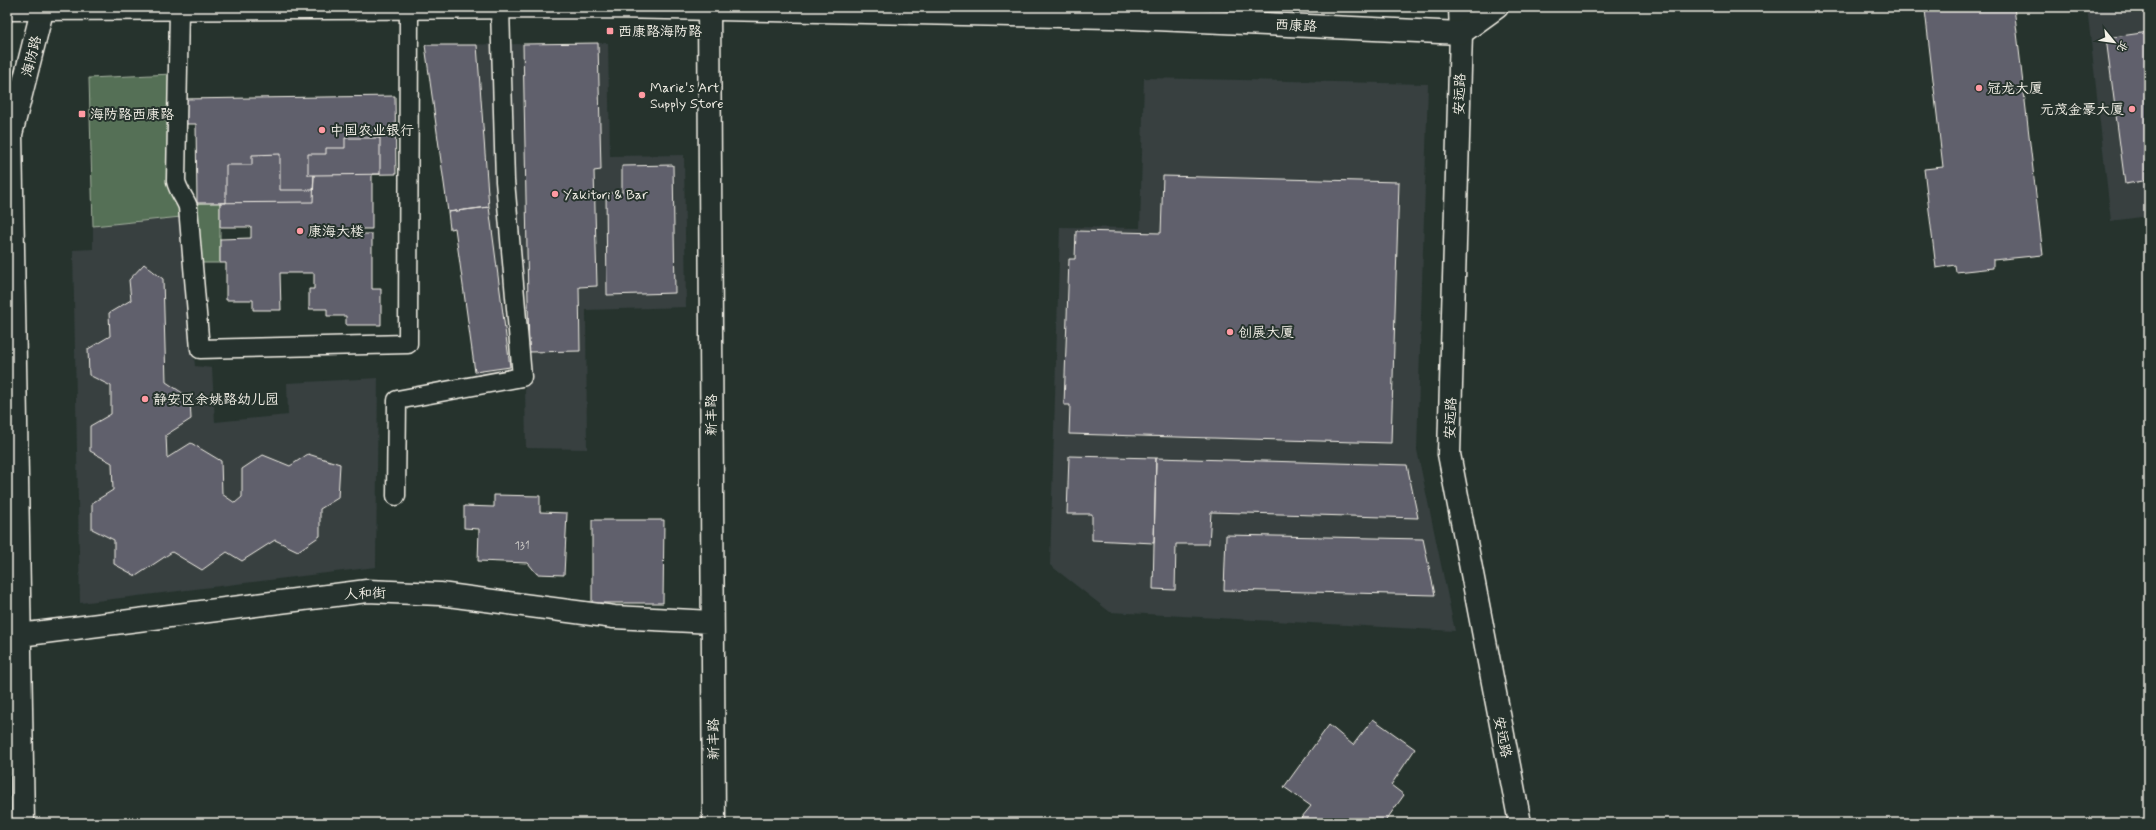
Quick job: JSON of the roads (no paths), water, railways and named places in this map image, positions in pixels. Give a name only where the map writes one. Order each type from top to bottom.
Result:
[{"type":"street","name":"安远路","points":[[1460,7],[1461,33],[1449,454],[1520,823]]},
{"type":"street","points":[[1461,33],[1497,7]]},
{"type":"street","name":"海防路","points":[[23,823],[11,134],[43,8]]},
{"type":"street","name":"西康路","points":[[7,9],[708,8],[1062,11],[1461,33]]},
{"type":"street","name":"新丰路","points":[[708,8],[714,823]]},
{"type":"street","name":"人和街","points":[[20,635],[367,591],[440,594],[606,616],[712,622]]},
{"type":"lane","points":[[179,9],[176,181],[178,189],[185,198],[188,208],[200,349],[408,344],[409,8]]},
{"type":"lane","points":[[396,496],[397,400],[522,378],[505,181],[500,8]]},
{"type":"place","name":"西康路海防路","points":[[610,31]]},
{"type":"place","name":"冠龙大厦","points":[[1979,88]]},
{"type":"place","name":"Marie's Art Supply Store","points":[[642,95]]},
{"type":"place","name":"元茂金豪大厦","points":[[2132,109]]},
{"type":"place","name":"海防路西康路","points":[[82,114]]},
{"type":"place","name":"中国农业银行","points":[[322,130]]},
{"type":"place","name":"Yakitori & Bar","points":[[555,194]]},
{"type":"place","name":"康海大楼","points":[[300,231]]},
{"type":"place","name":"创展大厦","points":[[1230,332]]},
{"type":"place","name":"静安区余姚路幼儿园","points":[[145,399]]}]
